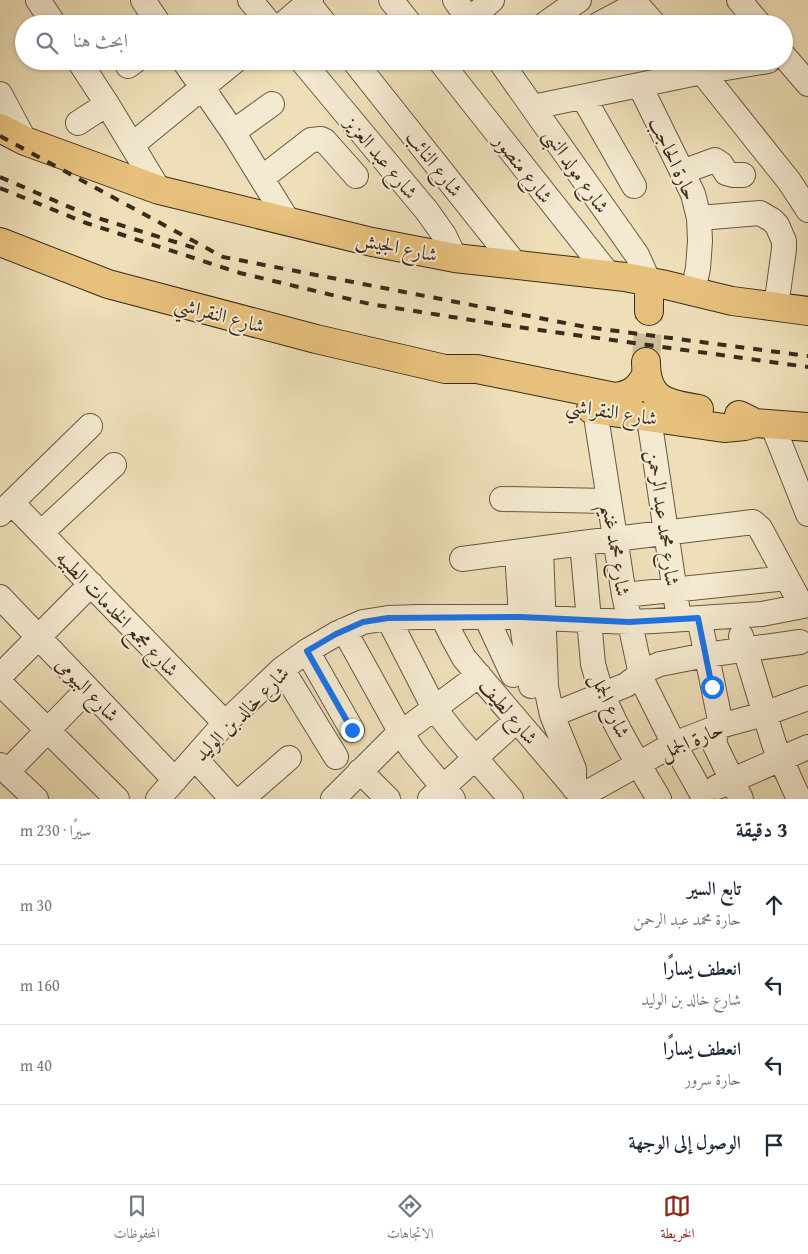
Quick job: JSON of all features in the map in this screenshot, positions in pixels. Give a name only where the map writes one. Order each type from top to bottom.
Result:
[{"type":"main road","name":"شارع الجيش","points":[[0,128],[25,141],[159,190],[372,242],[456,258],[609,275],[732,301],[808,311]]},
{"type":"main road","name":"شارع النقراشي","points":[[0,242],[108,284],[316,339],[445,369],[476,369],[615,398],[625,396],[634,391],[641,384],[646,368],[652,392],[667,403],[735,414],[763,423],[808,427]]},
{"type":"main road","points":[[649,282],[649,311]]},
{"type":"main road","name":"شارع النقراشي","points":[[445,369],[456,377],[482,388],[595,410],[724,428],[763,423]]},
{"type":"street","points":[[38,0],[48,15]]},
{"type":"street","points":[[143,0],[153,15]]},
{"type":"street","points":[[250,0],[262,15]]},
{"type":"street","points":[[392,0],[403,15]]},
{"type":"street","points":[[455,0],[466,15]]},
{"type":"street","points":[[478,15],[492,0]]},
{"type":"street","points":[[558,15],[579,0]]},
{"type":"street","points":[[739,0],[752,15]]},
{"type":"street","points":[[292,15],[308,1],[318,15]]},
{"type":"street","points":[[614,15],[635,2],[646,15]]},
{"type":"street","points":[[793,66],[808,84]]},
{"type":"street","points":[[85,70],[108,104],[159,190]]},
{"type":"street","points":[[190,70],[233,132],[288,221]]},
{"type":"street","points":[[132,146],[224,70]]},
{"type":"street","name":"شارع عبد العزيز","points":[[310,70],[427,211],[444,235],[456,258]]},
{"type":"street","name":"شارع النائب","points":[[361,70],[516,265]]},
{"type":"street","name":"شارع منصور","points":[[447,70],[609,275]]},
{"type":"street","name":"شارع مولد النبى","points":[[506,70],[637,255],[649,282]]},
{"type":"street","points":[[533,107],[714,70]]},
{"type":"street","points":[[702,72],[789,181],[808,210]]},
{"type":"street","name":"حارة الحاجب","points":[[640,86],[693,194],[700,218],[698,268],[693,292]]},
{"type":"street","points":[[0,94],[25,141]]},
{"type":"street","points":[[583,97],[634,186]]},
{"type":"street","points":[[78,123],[108,104]]},
{"type":"street","points":[[233,132],[272,104]]},
{"type":"street","points":[[262,178],[316,138],[325,141],[356,176]]},
{"type":"street","points":[[682,172],[715,160],[721,164],[726,173],[743,175]]},
{"type":"street","points":[[700,218],[760,213],[777,225],[784,241],[784,250],[776,307]]},
{"type":"street","name":"شارع محمد غنيم","points":[[595,410],[624,595],[643,682],[674,744],[696,796]]},
{"type":"street","name":"شارع محمد عبد الرحمن","points":[[649,418],[674,589],[706,655],[720,720],[720,726],[714,740],[715,745],[736,790]]},
{"type":"street","points":[[763,423],[808,514]]},
{"type":"street","points":[[6,508],[90,426]]},
{"type":"street","points":[[41,533],[114,465]]},
{"type":"street","points":[[502,499],[609,501]]},
{"type":"street","name":"شارع مجمع الخدمات الطبيه","points":[[6,508],[41,533],[225,723]]},
{"type":"street","points":[[462,559],[753,522],[760,528],[787,578],[805,606]]},
{"type":"street","name":"شارع الجمل","points":[[582,543],[593,664],[603,694],[615,720],[659,799]]},
{"type":"street","points":[[541,549],[546,687],[552,715],[574,769],[580,794]]},
{"type":"street","points":[[486,617],[522,680],[517,552]]},
{"type":"street","points":[[624,595],[787,578]]},
{"type":"street","points":[[0,676],[91,584]]},
{"type":"street","name":"شارع البيومى","points":[[0,597],[88,689],[170,791]]},
{"type":"street","name":"شارع خالد بن الوليد","points":[[170,791],[225,723],[282,669],[307,651],[344,630],[363,622],[388,618],[521,617],[629,622],[762,614],[805,606]]},
{"type":"street","points":[[736,616],[744,650],[764,714],[780,758],[799,799]]},
{"type":"street","points":[[388,618],[434,708],[511,799]]},
{"type":"street","name":"شارع لطيف","points":[[444,618],[456,645],[479,675],[516,721],[580,794]]},
{"type":"street","points":[[344,630],[401,733],[442,795],[475,757],[516,721]]},
{"type":"street","points":[[552,715],[626,685],[660,664],[706,655],[800,642]]},
{"type":"street","points":[[307,651],[352,730]]},
{"type":"street","points":[[282,669],[336,757]]},
{"type":"street","points":[[333,799],[401,733],[479,675]]},
{"type":"street","points":[[0,682],[117,799]]},
{"type":"street","points":[[36,799],[3,769],[48,731],[88,689]]},
{"type":"street","name":"حارة الجمل","points":[[580,794],[674,744],[720,726],[764,714],[808,698]]},
{"type":"street","points":[[696,796],[736,790],[780,758],[808,747]]},
{"type":"street","points":[[195,758],[232,799]]},
{"type":"street","points":[[242,799],[289,758]]},
{"type":"street","points":[[360,771],[388,799]]},
{"type":"tunnel","points":[[646,362],[649,311]]},
{"type":"railway","points":[[0,136],[223,257],[586,327],[808,356]]},
{"type":"railway","points":[[0,177],[88,215],[198,249]]},
{"type":"railway","points":[[0,188],[86,223],[240,273],[370,304],[503,325],[808,367]]},
{"type":"route","points":[[352,730],[307,651],[336,634],[363,622],[388,618],[521,617],[629,622],[698,618],[712,687]]}]
